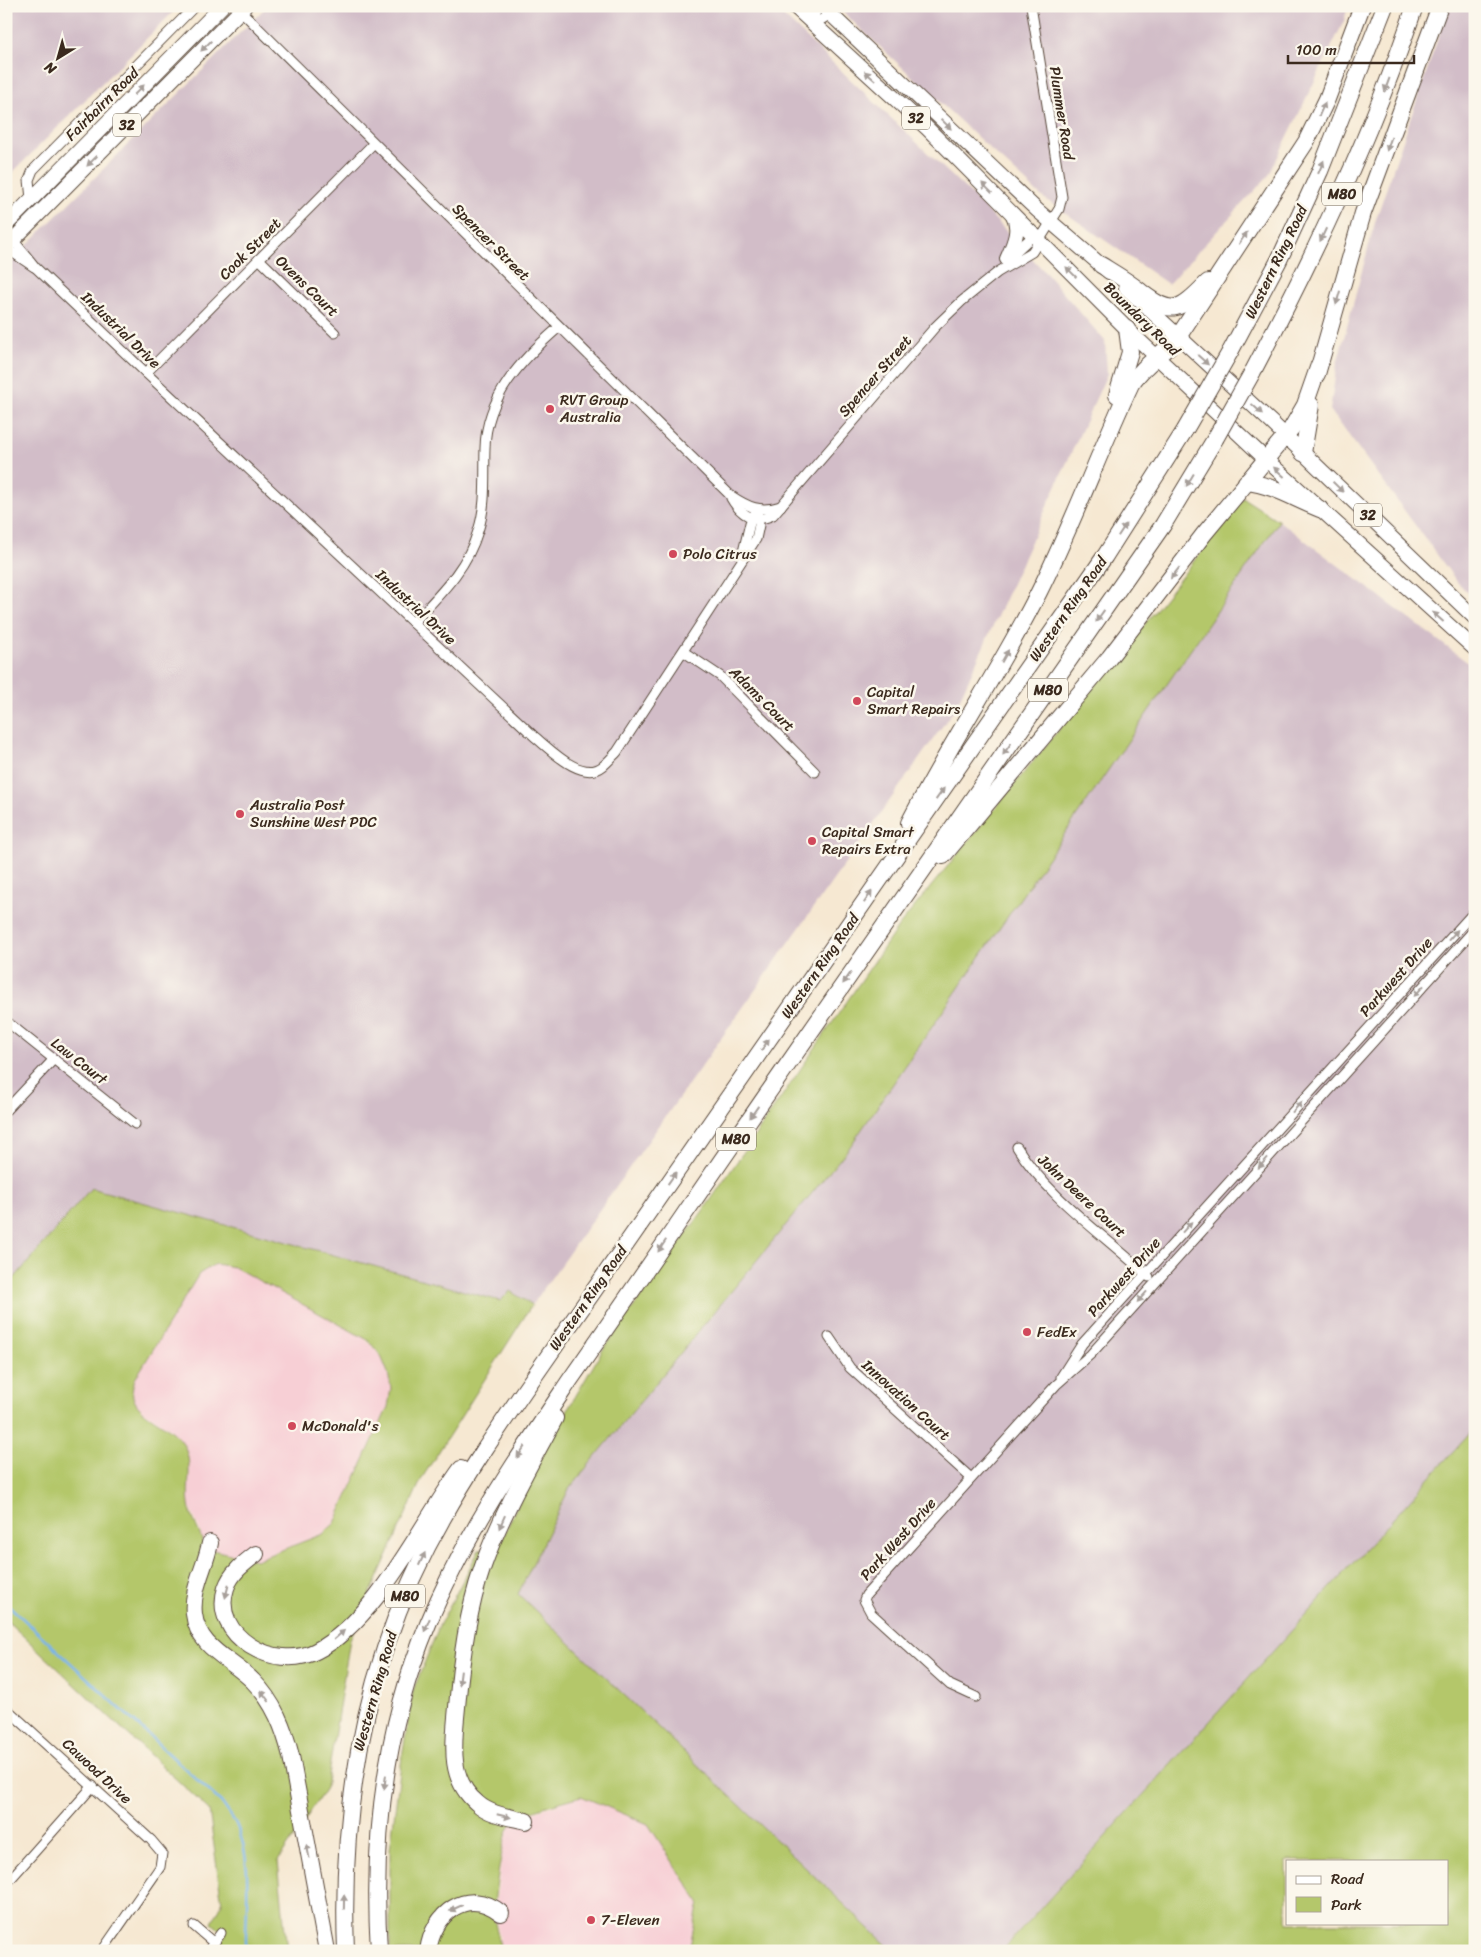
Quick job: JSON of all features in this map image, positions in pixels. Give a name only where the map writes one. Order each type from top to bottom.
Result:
[{"type":"highway","points":[[882,877],[930,782],[1032,606],[1131,384],[1141,370],[1158,358],[1178,337],[1306,142],[1327,99],[1362,6]]},
{"type":"highway","name":"Western Ring Road","points":[[346,1951],[345,1858],[352,1786],[365,1718],[396,1618],[424,1555],[464,1482],[596,1287],[1105,556],[1185,430],[1230,352],[1279,260],[1320,171],[1385,6]]},
{"type":"highway","name":"Western Ring Road","points":[[379,1951],[376,1898],[385,1779],[401,1705],[426,1628],[464,1547],[489,1503],[598,1340],[874,938],[1163,525],[1215,439],[1306,272],[1345,189],[1380,103],[1415,6]]},
{"type":"highway","points":[[874,938],[1109,658],[1265,458],[1285,436],[1301,412],[1319,365],[1363,213],[1440,6]]},
{"type":"highway","points":[[1101,265],[1155,304],[1172,308],[1198,292],[1225,264]]},
{"type":"highway","points":[[1083,491],[1128,360],[1130,342],[1127,329]]},
{"type":"highway","points":[[1303,453],[1319,365]]},
{"type":"highway","points":[[1246,482],[1274,487],[1320,509]]},
{"type":"highway","points":[[256,1554],[242,1565],[226,1588],[224,1603],[226,1617],[232,1630],[254,1648],[268,1655],[285,1658],[314,1652],[329,1644],[358,1617],[381,1591],[441,1497],[596,1287]]},
{"type":"highway","points":[[526,1821],[496,1814],[480,1806],[467,1793],[456,1771],[453,1742],[466,1638],[482,1568],[500,1526],[527,1471],[598,1340]]},
{"type":"highway","points":[[210,1543],[194,1600],[197,1627],[213,1650],[254,1681],[268,1698],[285,1734],[291,1756],[327,1951]]},
{"type":"highway","points":[[428,1951],[430,1938],[438,1921],[455,1907],[475,1902],[484,1903],[500,1913]]},
{"type":"main road","name":"Fairbairn Road","points":[[9,218],[31,199],[222,6]]},
{"type":"main road","name":"Boundary Road","points":[[794,6],[927,128],[1127,329],[1320,509],[1475,649]]},
{"type":"main road","name":"32","points":[[8,241],[241,8]]},
{"type":"main road","name":"Boundary Road","points":[[832,11],[1050,222],[1101,265],[1285,436],[1475,618]]},
{"type":"main road","points":[[1008,259],[1016,234],[1016,221],[1012,214]]},
{"type":"street","points":[[31,199],[30,180],[32,170],[194,6]]},
{"type":"street","points":[[813,24],[817,6]]},
{"type":"street","name":"Plummer Road","points":[[1031,6],[1062,197],[1059,209],[1037,238]]},
{"type":"street","name":"Spencer Street","points":[[241,8],[373,144],[558,328],[730,496],[756,515],[781,506],[935,327],[998,272],[1032,252],[1037,238]]},
{"type":"street","points":[[813,24],[832,11]]},
{"type":"street","name":"Cook Street","points":[[146,373],[373,144]]},
{"type":"street","name":"Spencer Street","points":[[998,272],[1008,259],[1037,238]]},
{"type":"street","name":"Industrial Drive","points":[[8,241],[534,737],[579,769],[593,770],[602,767],[617,752],[684,652],[742,556],[756,538],[756,515]]},
{"type":"street","name":"Ovens Court","points":[[259,259],[335,333]]},
{"type":"street","points":[[413,623],[458,573],[478,533],[485,498],[485,445],[495,404],[513,373],[558,328]]},
{"type":"street","name":"Adams Court","points":[[684,652],[720,676],[815,772]]},
{"type":"street","name":"Parkwest Drive","points":[[1056,1385],[1082,1344],[1145,1273],[1471,922],[1475,911]]},
{"type":"street","name":"Parkwest Drive","points":[[1056,1385],[1091,1354],[1475,929]]},
{"type":"street","name":"Law Court","points":[[6,1021],[135,1124]]},
{"type":"street","points":[[6,1110],[54,1059]]},
{"type":"street","name":"John Deere Court","points":[[1017,1147],[1026,1161],[1047,1185],[1155,1282]]},
{"type":"street","name":"Innovation Court","points":[[829,1337],[850,1368],[971,1478]]},
{"type":"street","name":"Park West Drive","points":[[976,1697],[950,1685],[871,1613],[864,1600],[870,1589],[1056,1385]]},
{"type":"street","name":"Cawood Drive","points":[[6,1708],[157,1845],[162,1853],[163,1860],[154,1876],[102,1951]]},
{"type":"street","points":[[6,1884],[92,1786]]},
{"type":"street","points":[[194,1926],[211,1947],[221,1933]]},
{"type":"shaded area","points":[[6,6],[179,6],[6,179]]},
{"type":"shaded area","points":[[267,6],[773,6],[974,197],[1043,270],[1105,341],[1107,374],[956,707],[532,1305],[511,1291],[500,1301],[91,1188],[6,1288],[6,266]]},
{"type":"shaded area","points":[[836,6],[1348,6],[1344,21],[1269,175],[1168,284],[1041,196]]},
{"type":"shaded area","points":[[1449,6],[1475,6],[1475,599],[1458,583],[1330,410],[1337,364],[1376,219]]},
{"type":"shaded area","points":[[1279,521],[1475,668],[1475,1430],[1001,1951],[893,1951],[518,1594],[569,1489],[849,1148]]},
{"type":"shaded area","points":[[215,1264],[234,1267],[360,1334],[381,1356],[388,1373],[391,1388],[388,1407],[335,1523],[323,1534],[256,1560],[203,1548],[200,1530],[188,1502],[190,1471],[185,1447],[171,1429],[138,1407],[132,1395],[135,1379],[199,1274]]},
{"type":"shaded area","points":[[581,1796],[648,1824],[699,1902],[689,1951],[500,1951],[500,1938],[494,1913],[503,1849],[510,1826],[525,1815]]},
{"type":"green space","points":[[1243,498],[1279,521],[849,1148],[569,1489],[518,1594],[893,1951],[689,1951],[699,1902],[648,1824],[581,1796],[523,1815],[510,1826],[502,1854],[494,1906],[494,1918],[500,1951],[390,1951],[390,1849],[413,1691],[440,1624],[479,1550],[499,1547],[547,1445],[602,1351],[710,1201],[898,927],[1137,634]]},
{"type":"green space","points":[[91,1188],[500,1301],[510,1291],[532,1305],[422,1478],[350,1639],[326,1788],[278,1861],[287,1951],[215,1951],[226,1935],[212,1923],[222,1904],[209,1810],[6,1620],[6,1288]],"holes":[[[215,1264],[234,1267],[368,1340],[381,1356],[388,1373],[391,1388],[388,1407],[335,1523],[323,1534],[256,1560],[204,1548],[189,1504],[189,1461],[185,1447],[170,1430],[141,1409],[135,1401],[132,1391],[135,1379],[199,1274]]]},
{"type":"green space","points":[[1475,1428],[1475,1951],[1002,1951]]},
{"type":"waterway","points":[[6,1603],[221,1802],[231,1816],[242,1838],[247,1870],[246,1951]]},
{"type":"place","name":"RVT Group Australia","points":[[550,409]]},
{"type":"place","name":"Polo Citrus","points":[[673,554]]},
{"type":"place","name":"Capital Smart Repairs","points":[[857,701]]},
{"type":"place","name":"Australia Post Sunshine West PDC","points":[[240,814]]},
{"type":"place","name":"Capital Smart Repairs Extra","points":[[812,841]]},
{"type":"place","name":"FedEx","points":[[1027,1332]]},
{"type":"place","name":"McDonald's","points":[[292,1426]]},
{"type":"place","name":"7-Eleven","points":[[591,1920]]}]
